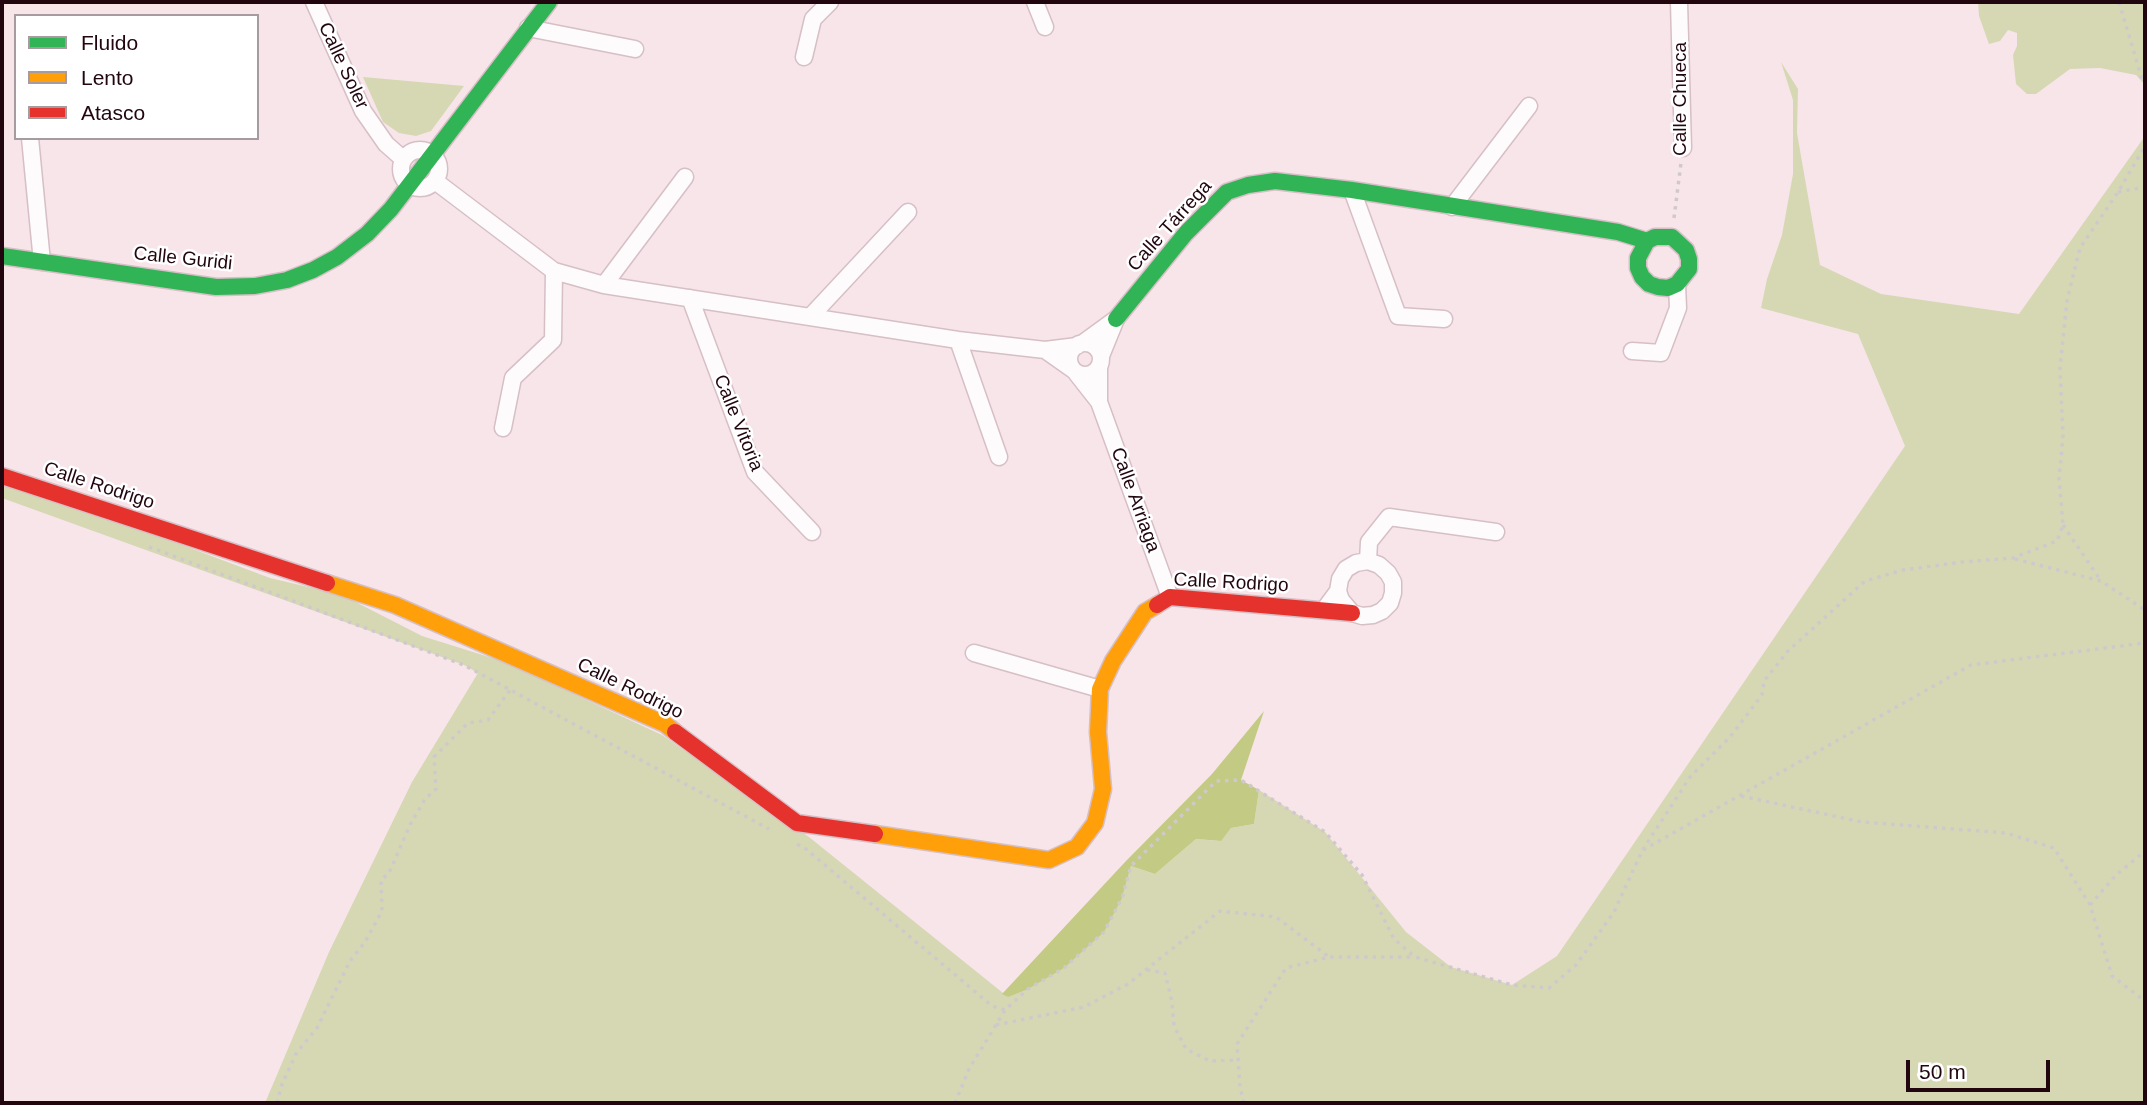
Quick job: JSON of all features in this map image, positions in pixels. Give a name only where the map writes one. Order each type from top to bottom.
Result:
[{"type":"street","name":"Calle Soler","points":[[314,2],[363,111],[386,144],[403,159]]},
{"type":"street","name":"Calle Guridi","points":[[2,256],[216,287],[255,286],[287,280],[313,270],[337,257],[368,234],[391,209],[431,153],[549,2]]},
{"type":"street","points":[[804,57],[813,19],[830,2]]},
{"type":"street","points":[[1035,2],[1045,27]]},
{"type":"street","name":"Calle Chueca","points":[[1679,2],[1683,148]]},
{"type":"street","points":[[528,28],[635,49]]},
{"type":"street","points":[[1452,207],[1529,106]]},
{"type":"street","points":[[30,140],[42,261]]},
{"type":"street","points":[[416,150],[431,153],[439,166],[435,181],[419,189],[408,184],[402,177],[403,159],[416,150]]},
{"type":"street","points":[[604,285],[685,177]]},
{"type":"street","points":[[435,181],[554,271],[604,285],[958,340],[1045,350],[1080,344],[1095,346],[1100,362],[1090,375],[1075,372],[1045,350]]},
{"type":"street","name":"Calle Tárrega","points":[[1080,344],[1116,319],[1186,233],[1227,192],[1248,185],[1275,181],[1352,191],[1618,232],[1647,242],[1655,237],[1672,237]]},
{"type":"street","points":[[1352,191],[1398,316],[1444,319]]},
{"type":"street","points":[[810,317],[908,212]]},
{"type":"street","points":[[1647,242],[1638,258],[1642,277],[1649,284],[1668,288],[1684,278],[1689,269],[1686,250],[1672,237]]},
{"type":"street","points":[[503,428],[513,378],[553,340],[554,271]]},
{"type":"street","points":[[1632,351],[1661,353],[1678,308],[1677,284]]},
{"type":"street","name":"Calle Vitoria","points":[[690,298],[755,472],[812,532]]},
{"type":"street","name":"Calle Tárrega","points":[[1100,362],[1116,319]]},
{"type":"street","points":[[958,340],[999,457]]},
{"type":"street","points":[[1075,372],[1069,356],[1080,344]]},
{"type":"street","name":"Calle Arriaga","points":[[1099,402],[1100,362]]},
{"type":"street","name":"Calle Arriaga","points":[[1075,372],[1099,402],[1170,597]]},
{"type":"street","name":"Calle Rodrigo","points":[[2,476],[395,605],[665,724],[797,823],[1049,860],[1077,847],[1095,824],[1103,789],[1098,732],[1100,689],[1113,661],[1145,612],[1170,597],[1373,615],[1390,603],[1392,582],[1388,573],[1379,565],[1368,561]]},
{"type":"street","points":[[1324,610],[1338,591],[1340,579],[1346,569],[1356,563],[1368,561],[1369,542],[1390,517],[1496,532]]},
{"type":"street","points":[[1338,591],[1341,600],[1352,613]]},
{"type":"street","points":[[974,653],[1100,689]]},
{"type":"path","points":[[2119,2],[2145,84]]},
{"type":"path","points":[[1244,1103],[1237,1044],[1286,968],[1329,957],[1415,957],[1512,985],[1549,988],[1576,965],[1614,912],[1642,850],[1690,777],[1730,737],[1762,695],[1764,681],[1788,651],[1865,581],[1903,570],[2013,558],[2057,541],[2063,525],[2059,479],[2063,436],[2060,368],[2067,300],[2080,248],[2145,146]]},
{"type":"path","name":"Calle Chueca","points":[[1672,237],[1683,148]]},
{"type":"path","points":[[2118,192],[2145,187]]},
{"type":"path","points":[[2063,525],[2101,581]]},
{"type":"path","points":[[146,546],[464,666],[771,830]]},
{"type":"path","points":[[2013,558],[2101,581],[2145,610]]},
{"type":"path","points":[[1642,850],[1971,665],[2145,643]]},
{"type":"path","points":[[277,1103],[282,1084],[297,1052],[317,1028],[350,961],[365,942],[382,911],[381,880],[389,873],[410,825],[425,799],[436,789],[434,757],[468,723],[488,720],[510,690]]},
{"type":"path","points":[[955,1103],[969,1069],[1005,1010],[1028,989],[1064,968],[1104,932],[1122,898],[1131,866],[1216,781],[1241,780],[1325,832],[1362,875],[1394,939],[1415,957]]},
{"type":"path","points":[[1739,796],[1862,822],[2007,833],[2054,848],[2090,905],[2112,976],[2145,1001]]},
{"type":"path","points":[[794,842],[806,849],[992,1006],[1005,1010]]},
{"type":"path","points":[[2090,905],[2116,875],[2145,851]]},
{"type":"path","points":[[995,1025],[1084,1007],[1128,984],[1220,911],[1276,917],[1329,957]]},
{"type":"path","points":[[1147,970],[1165,973],[1174,1026],[1186,1049],[1209,1060],[1238,1060]]},
{"type":"green space","points":[[1978,2],[2145,2],[2145,85],[2136,75],[2100,68],[2070,69],[2036,94],[2027,94],[2016,84],[2013,55],[2017,46],[2017,33],[2008,30],[2000,41],[1989,44],[1979,16]]},
{"type":"green space","points":[[1781,62],[1798,89],[1797,133],[1820,265],[1881,294],[2019,314],[2145,136],[2145,1103],[265,1103],[329,952],[412,782],[478,673],[464,665],[2,498],[2,482],[97,513],[270,578],[342,595],[422,636],[505,662],[662,735],[809,837],[1008,997],[1122,898],[1131,866],[1155,874],[1196,839],[1220,841],[1231,828],[1254,824],[1259,790],[1325,832],[1406,932],[1451,967],[1512,985],[1557,956],[1905,446],[1858,334],[1761,308],[1767,279],[1782,235],[1793,174],[1793,100]]},
{"type":"green space","points":[[363,77],[464,86],[431,131],[416,136],[399,133],[383,122]]},
{"type":"green space","points":[[1264,711],[1241,780],[1259,790],[1254,824],[1231,828],[1221,841],[1196,839],[1155,874],[1131,866],[1122,898],[1104,932],[1064,968],[1028,989],[1008,997],[1002,994],[1126,861],[1212,774]]},
{"type":"traffic: fast","points":[[2,256],[216,287],[255,286],[287,280],[313,270],[337,257],[367,234],[391,209],[549,2]]},
{"type":"traffic: fast","points":[[1116,319],[1186,233],[1227,192],[1248,185],[1275,181],[1352,190],[1618,232],[1647,241],[1655,237],[1672,237],[1686,250],[1689,259],[1689,269],[1677,284],[1668,288],[1658,287],[1649,284],[1642,277],[1638,258],[1647,241]]},
{"type":"traffic: slow","points":[[327,583],[395,605],[665,724],[675,732]]},
{"type":"traffic: slow","points":[[875,834],[1049,860],[1077,847],[1095,823],[1103,789],[1098,732],[1100,689],[1113,661],[1145,612],[1157,605]]},
{"type":"traffic: jam","points":[[2,476],[327,583]]},
{"type":"traffic: jam","points":[[1157,605],[1170,597],[1352,613]]},
{"type":"traffic: jam","points":[[675,732],[797,823],[875,834]]}]
